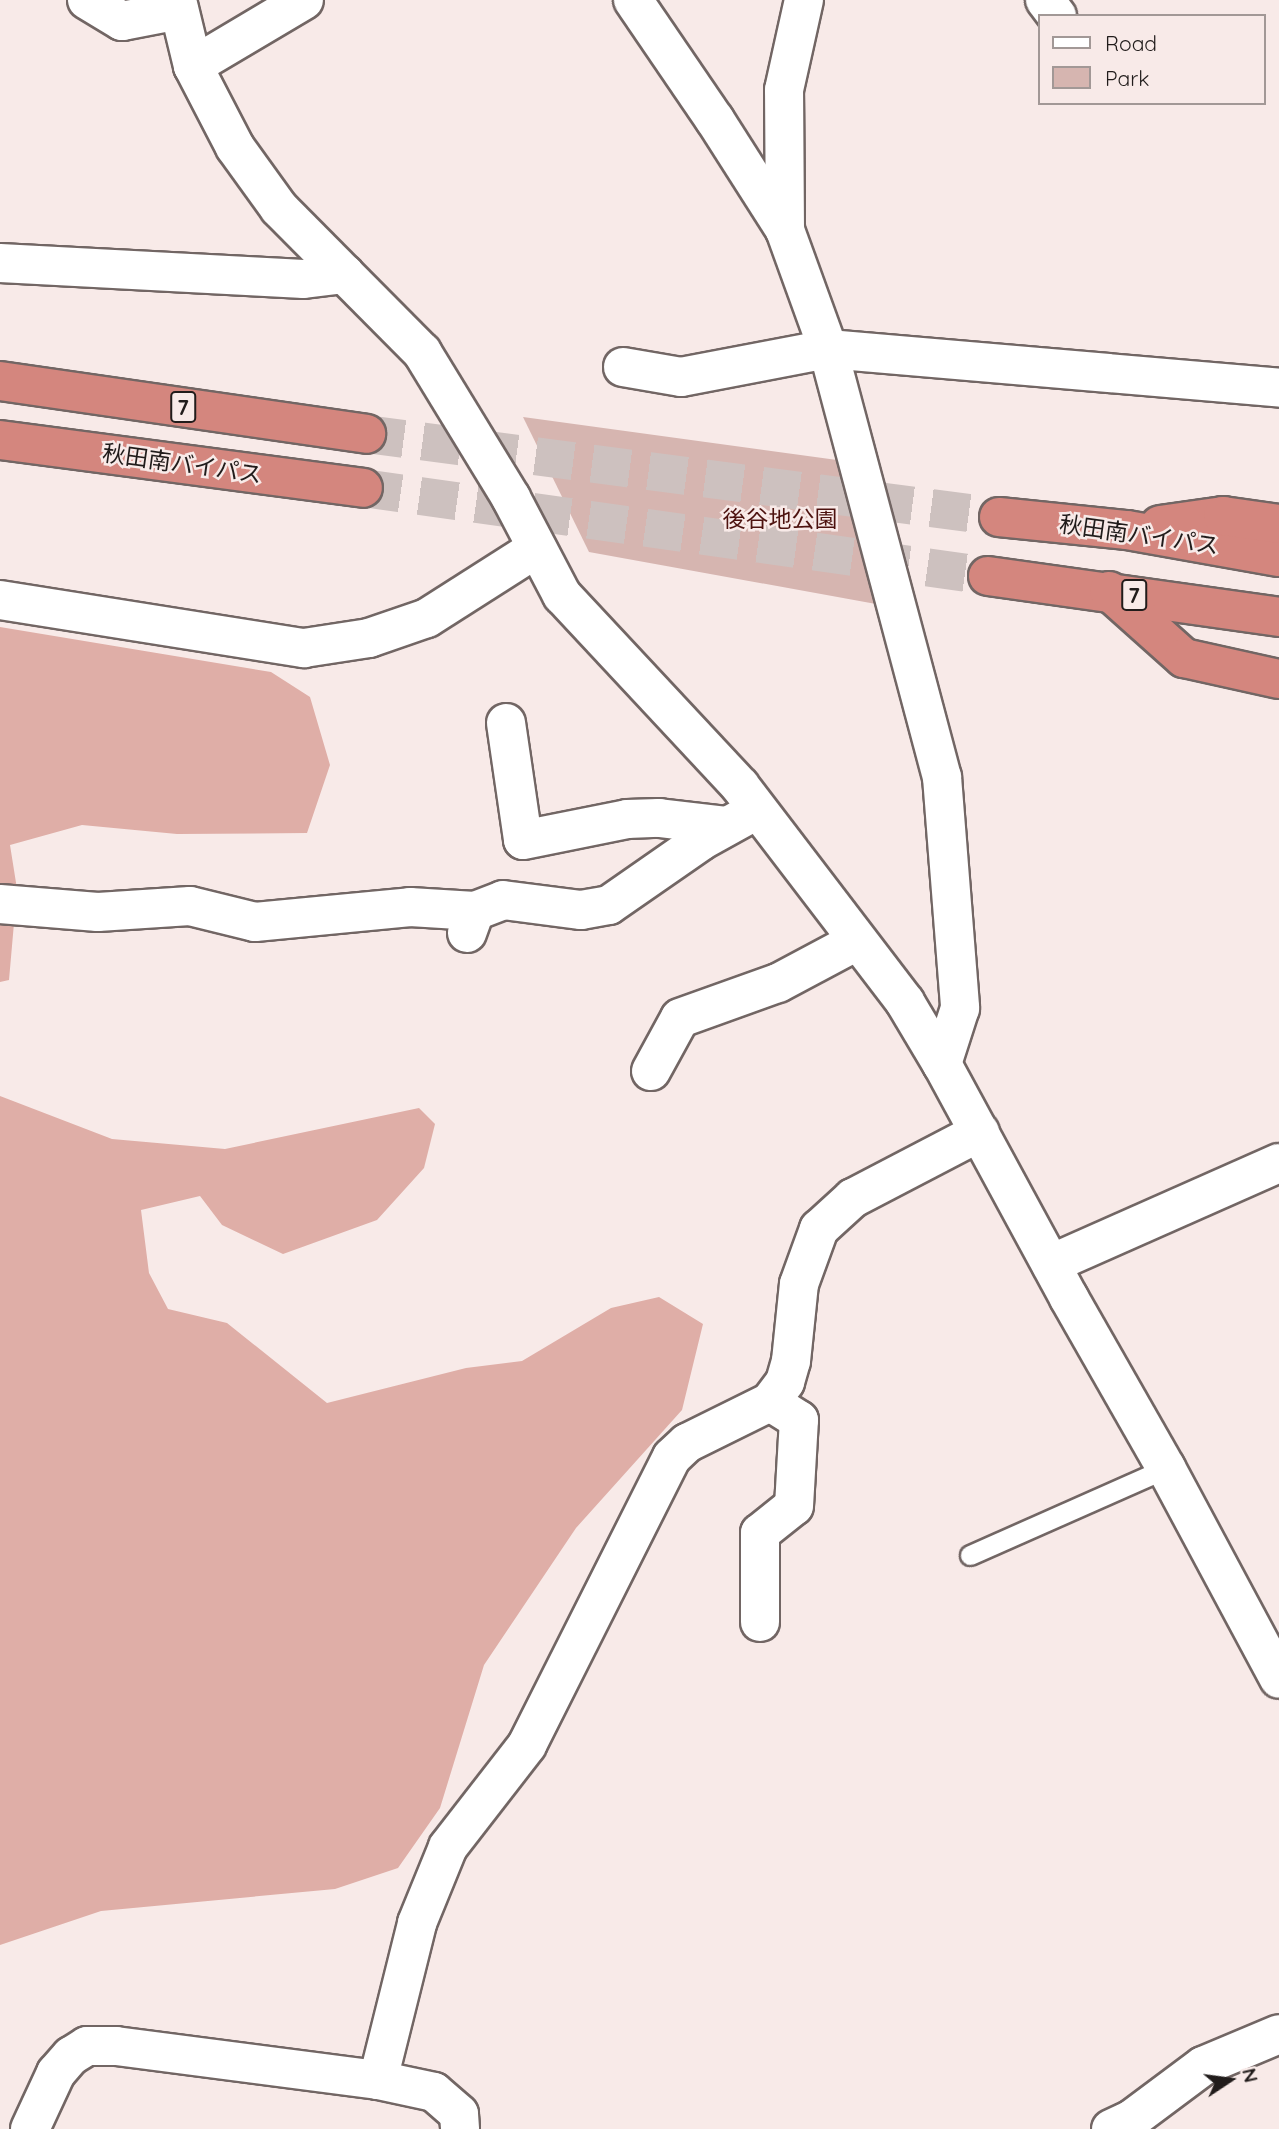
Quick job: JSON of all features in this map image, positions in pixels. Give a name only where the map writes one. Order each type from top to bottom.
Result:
[{"type":"highway","name":"7","points":[[0,381],[366,434]]},
{"type":"highway","name":"秋田南バイパス","points":[[0,440],[363,488]]},
{"type":"highway","points":[[1127,530],[1223,516],[1279,524]]},
{"type":"highway","name":"秋田南バイパス","points":[[999,517],[1127,530],[1279,557]]},
{"type":"highway","name":"7","points":[[988,576],[1279,617]]},
{"type":"highway","points":[[1109,591],[1184,658],[1279,680]]},
{"type":"street","points":[[87,0],[122,21],[178,5],[193,66],[235,147],[279,208],[422,352],[562,595],[740,786],[742,818],[857,941],[905,1002],[1166,1468],[1279,1679]]},
{"type":"street","points":[[193,66],[304,0]]},
{"type":"street","points":[[633,0],[715,120],[785,230],[828,349],[942,777],[960,1008],[942,1064]]},
{"type":"street","points":[[785,230],[784,90],[804,0]]},
{"type":"street","points":[[0,263],[304,279],[345,274]]},
{"type":"street","points":[[623,367],[681,377],[828,349],[1279,388]]},
{"type":"street","points":[[0,600],[304,648],[369,638],[427,618],[537,548]]},
{"type":"street","points":[[506,723],[523,840],[627,819],[742,818]]},
{"type":"street","points":[[0,904],[98,912],[191,906],[255,922],[410,907],[471,923],[503,900],[581,910],[609,905],[701,841],[742,818]]},
{"type":"street","points":[[652,1071],[680,1018],[778,983],[857,941]]},
{"type":"street","points":[[378,2080],[417,1923],[448,1847],[527,1745],[673,1457],[687,1443],[770,1402],[785,1382],[791,1361],[799,1284],[819,1230],[853,1198],[980,1132]]},
{"type":"street","points":[[1051,1264],[1279,1163]]},
{"type":"street","points":[[760,1622],[760,1533],[794,1506],[799,1420],[770,1402]]},
{"type":"street","points":[[1111,2129],[1132,2119],[1203,2066],[1279,2034]]},
{"type":"street","points":[[30,2129],[56,2073],[71,2056],[87,2046],[117,2046],[378,2080],[434,2092],[459,2114],[460,2129]]},
{"type":"lane","points":[[970,1555],[1166,1468]]},
{"type":"green space","name":"後谷地公園","points":[[523,417],[837,460],[876,604],[589,552]]},
{"type":"shaded area","points":[[0,627],[271,672],[310,697],[330,765],[307,833],[177,834],[82,825],[10,845],[17,889],[9,980],[0,982]]},
{"type":"shaded area","points":[[0,1096],[112,1139],[225,1149],[419,1108],[435,1124],[424,1168],[377,1220],[283,1254],[222,1225],[200,1196],[141,1210],[149,1273],[168,1309],[227,1323],[327,1403],[466,1368],[522,1361],[611,1308],[659,1297],[703,1324],[682,1410],[576,1528],[484,1665],[440,1808],[398,1868],[335,1889],[101,1911],[0,1945]]},
{"type":"tunnel","points":[[366,434],[999,517]]},
{"type":"tunnel","points":[[363,488],[988,576]]}]
